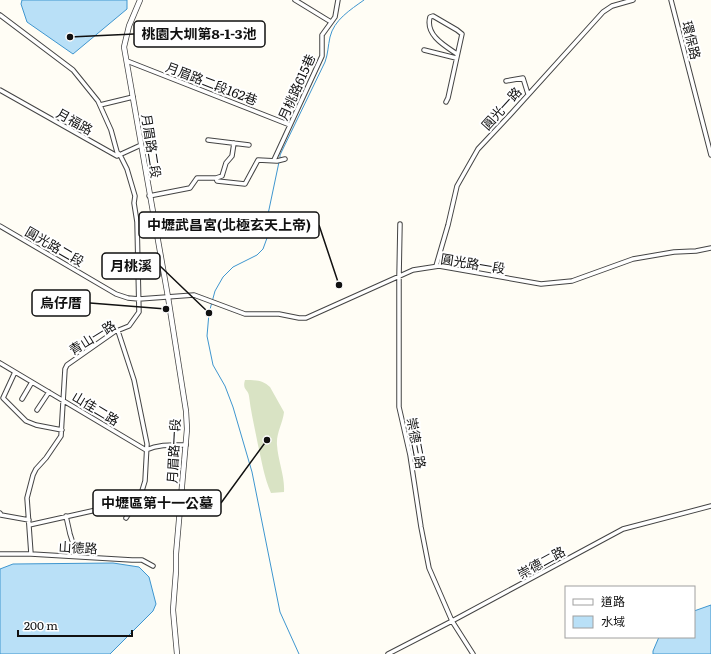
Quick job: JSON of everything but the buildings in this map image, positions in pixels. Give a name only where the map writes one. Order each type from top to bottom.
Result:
[{"type":"street","name":"月眉路二段","points":[[140,0],[124,47],[149,196],[168,297]]},
{"type":"street","points":[[295,0],[331,22]]},
{"type":"street","name":"月桃路615巷","points":[[275,160],[322,56],[322,35],[335,18],[338,0]]},
{"type":"street","name":"圓光一路","points":[[436,266],[457,186],[478,149],[603,12],[612,6],[633,0]]},
{"type":"street","name":"環保路","points":[[671,0],[711,155]]},
{"type":"street","name":"青山一路","points":[[0,15],[73,70],[98,101],[111,130],[117,152],[127,169],[135,196],[134,203],[137,222],[139,312],[129,326],[114,332],[67,365],[64,373],[62,436],[36,469],[27,498],[31,554]]},
{"type":"street","points":[[446,102],[448,98],[462,33],[433,16],[430,17],[429,22],[434,36],[457,56]]},
{"type":"street","points":[[424,50],[457,56]]},
{"type":"street","name":"月眉路二段162巷","points":[[127,60],[290,124]]},
{"type":"street","points":[[506,81],[523,78],[528,94]]},
{"type":"street","name":"月福路","points":[[0,90],[117,156],[120,155]]},
{"type":"street","points":[[100,105],[133,97]]},
{"type":"street","points":[[208,140],[249,145]]},
{"type":"street","points":[[149,196],[190,188],[197,178],[216,178],[222,176],[226,163],[232,156],[234,143]]},
{"type":"street","points":[[120,155],[141,145]]},
{"type":"street","points":[[216,178],[217,181],[244,184],[258,160],[285,159]]},
{"type":"street","name":"崇德三路","points":[[400,224],[399,407],[410,455],[429,568],[452,621],[473,654]]},
{"type":"street","name":"圓光路二段","points":[[0,226],[116,294],[128,298],[139,299],[168,297]]},
{"type":"street","name":"圓光路一段","points":[[168,297],[194,295],[245,314],[279,314],[306,318],[413,270],[436,266],[542,284],[572,281],[633,259],[674,252],[696,252],[711,248]]},
{"type":"street","name":"月眉路一段","points":[[168,297],[186,411],[186,445],[176,554],[173,610],[177,654]]},
{"type":"street","points":[[118,330],[134,380],[146,437],[145,481],[141,494],[126,518]]},
{"type":"street","name":"山佳二路","points":[[0,363],[146,450]]},
{"type":"street","points":[[15,372],[3,398],[7,403],[26,421],[36,425],[62,430]]},
{"type":"street","points":[[22,399],[32,382]]},
{"type":"street","points":[[37,410],[49,392]]},
{"type":"street","points":[[146,450],[154,446],[186,445]]},
{"type":"street","points":[[0,514],[29,523],[114,506]]},
{"type":"street","name":"崇德二路","points":[[388,654],[624,528],[711,506]]},
{"type":"street","points":[[66,516],[77,556]]},
{"type":"street","name":"山德路","points":[[0,554],[31,554],[142,560],[153,566]]},
{"type":"green space","points":[[245,380],[259,381],[270,387],[284,412],[277,441],[284,492],[271,493],[263,469],[249,396],[244,386]]},
{"type":"water","points":[[22,0],[127,0],[127,9],[73,54],[27,22],[21,4]]},
{"type":"water","points":[[113,563],[139,567],[149,577],[156,604],[153,611],[110,654],[0,654],[0,569],[13,564]]},
{"type":"water","points":[[711,605],[711,654],[653,654],[659,638],[695,638],[695,611]]},
{"type":"waterway","points":[[280,159],[280,155],[325,62],[330,37],[335,25],[343,16],[364,0]]},
{"type":"waterway","points":[[279,162],[267,219],[267,238],[263,249],[257,255],[233,267],[223,277],[215,291],[209,313],[207,336],[213,365],[225,386],[233,407],[252,472],[280,612],[299,654]]},
{"type":"place","name":"桃園大圳第8-1-3池","points":[[70,37]]},
{"type":"place","name":"中壢武昌宮(北極玄天上帝)","points":[[339,285]]},
{"type":"place","name":"烏仔厝","points":[[166,309]]},
{"type":"place","name":"月桃溪","points":[[209,313]]},
{"type":"place","name":"中壢區第十一公墓","points":[[267,440]]}]
